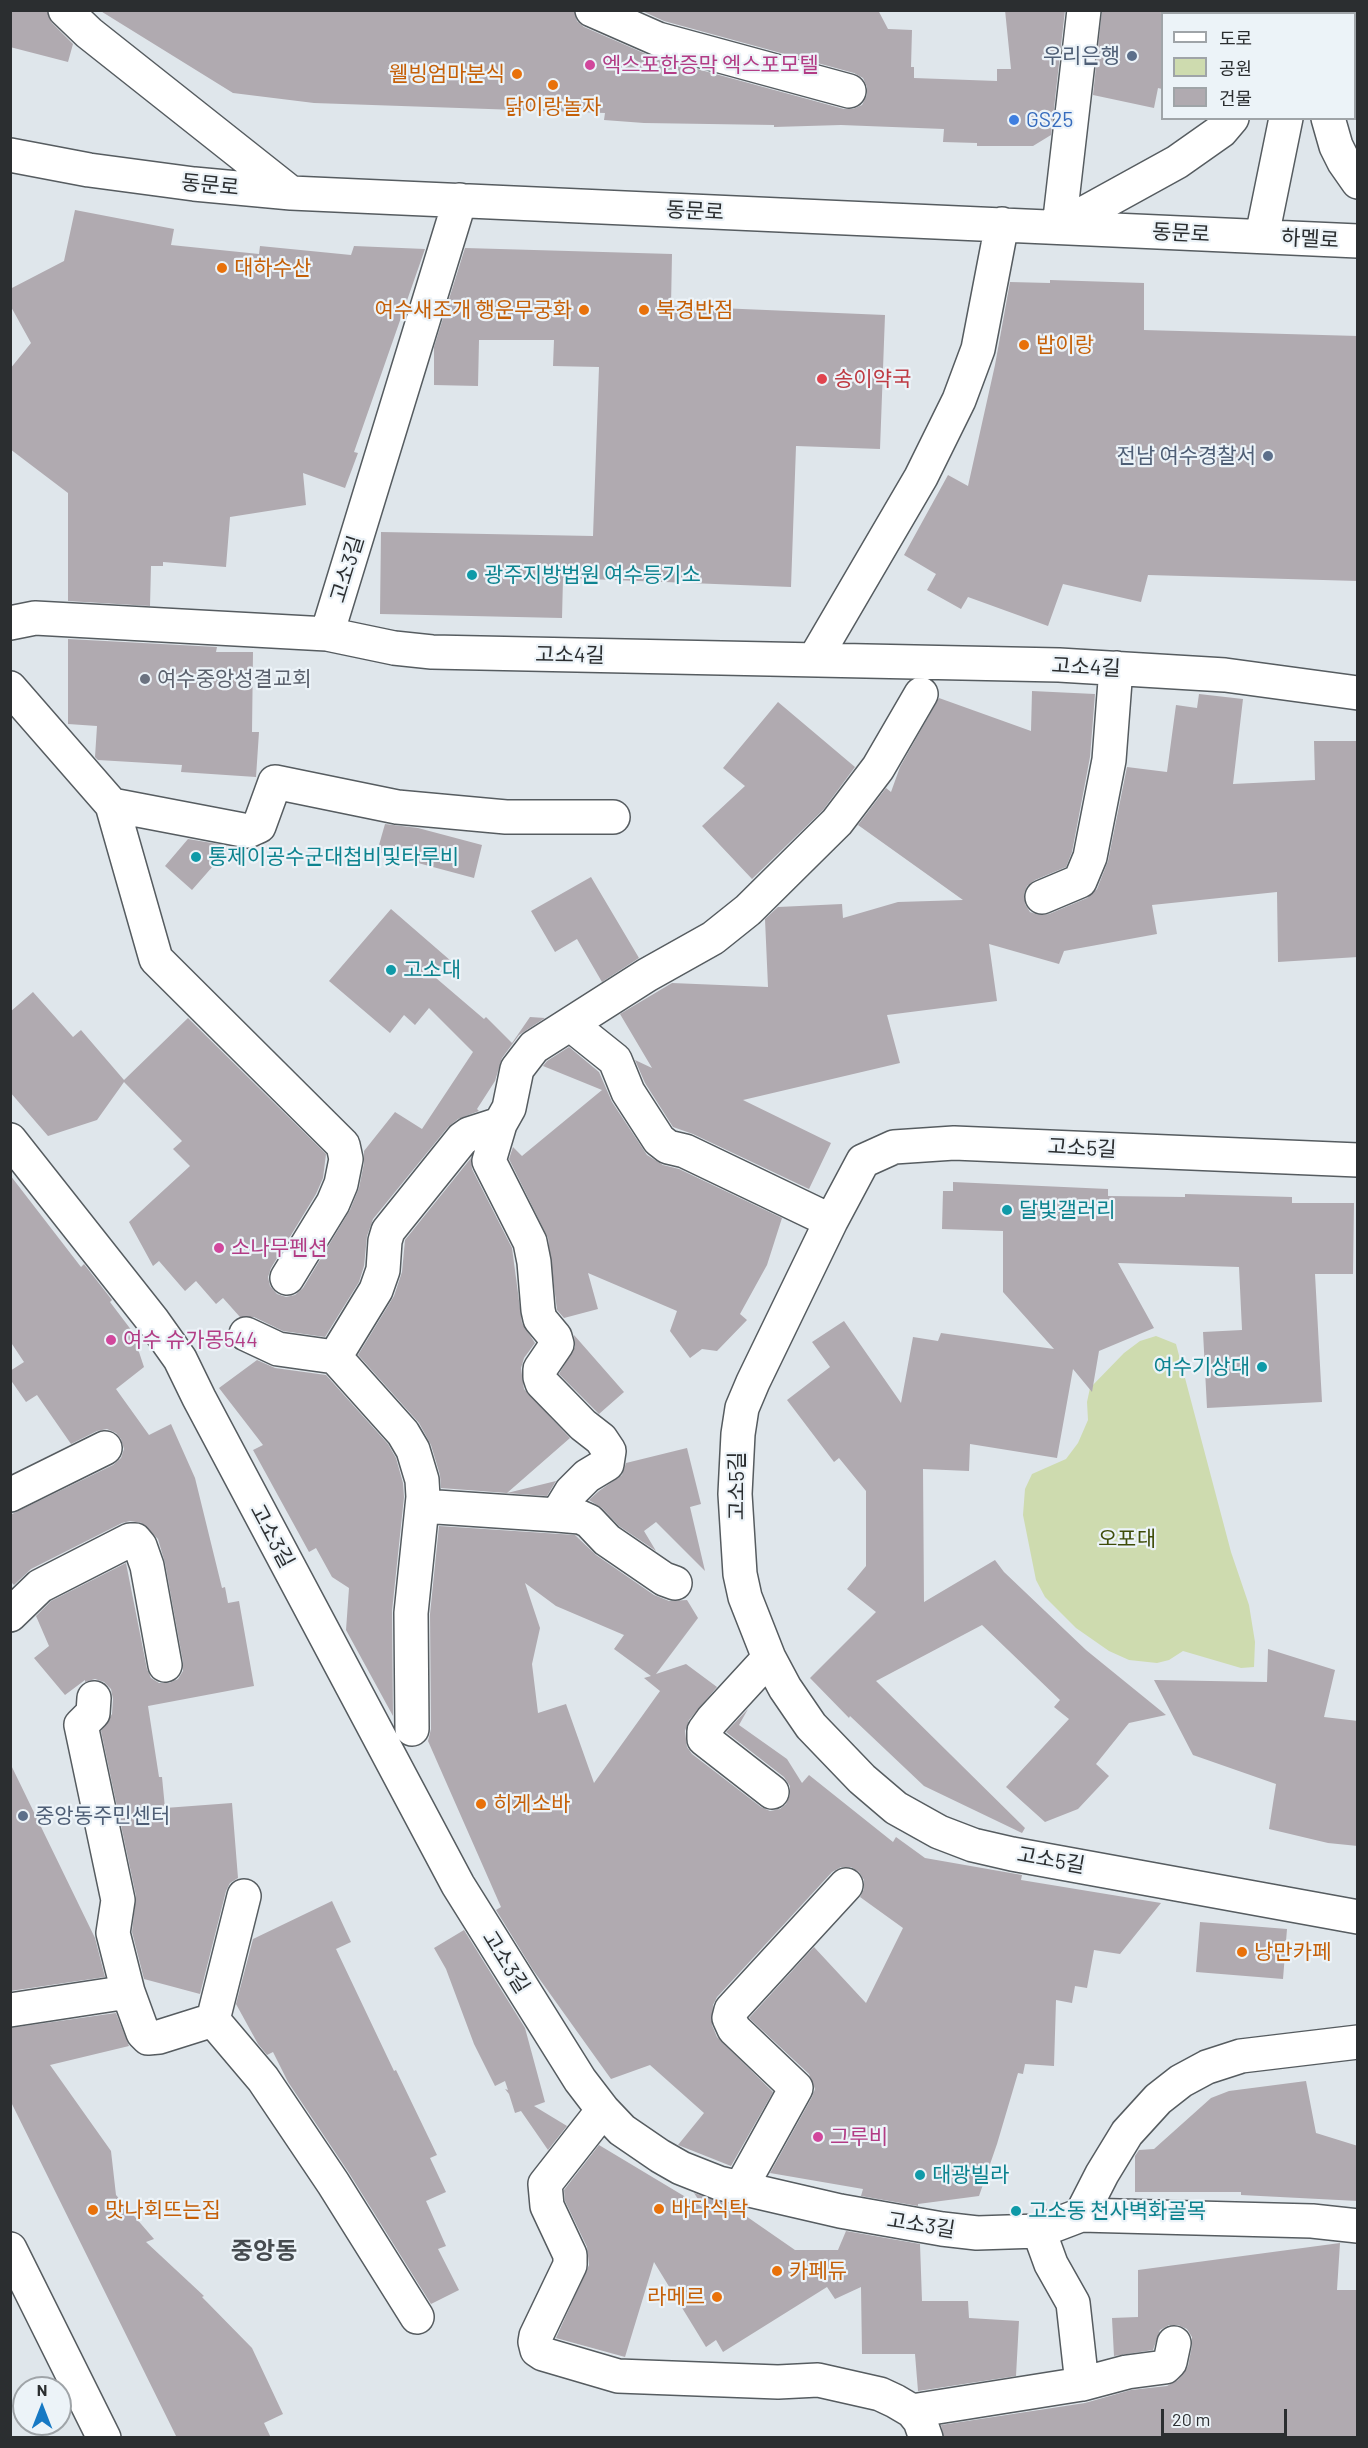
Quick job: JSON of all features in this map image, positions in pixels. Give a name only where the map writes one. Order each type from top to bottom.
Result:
[{"type":"street","points":[[65,10],[89,33],[291,193]]},
{"type":"street","points":[[592,10],[658,39],[849,91]]},
{"type":"street","points":[[1059,227],[1084,10]]},
{"type":"street","points":[[1059,227],[1184,158],[1221,131],[1230,120]]},
{"type":"street","points":[[1262,236],[1286,120]]},
{"type":"street","points":[[1329,120],[1336,146],[1358,182]]},
{"type":"street","name":"동문로","points":[[10,155],[101,172],[291,193],[1262,236]]},
{"type":"street","name":"고소3길","points":[[327,634],[460,200]]},
{"type":"street","points":[[814,660],[921,477],[959,400],[978,349],[1002,224]]},
{"type":"street","name":"하멜로","points":[[1262,236],[1358,241]]},
{"type":"street","points":[[10,622],[35,618],[327,634]]},
{"type":"street","name":"고소4길","points":[[327,634],[419,652],[1059,665],[1225,675],[1358,693]]},
{"type":"street","points":[[1042,897],[1080,881],[1090,857],[1109,760],[1116,669]]},
{"type":"street","points":[[10,688],[112,805],[156,959],[343,1145],[346,1159],[341,1184],[333,1203],[287,1278]]},
{"type":"street","points":[[557,1515],[571,1492],[587,1476],[607,1464],[609,1451],[601,1438],[583,1425],[542,1383],[540,1369],[557,1344],[555,1337],[540,1319],[530,1242],[489,1161],[500,1124],[509,1108],[515,1076],[521,1062],[534,1047],[647,975],[713,938],[748,910],[837,822],[878,768],[921,694]]},
{"type":"street","points":[[112,805],[248,831],[259,826],[275,782],[397,807],[506,817],[612,817]]},
{"type":"street","points":[[570,1024],[615,1060],[628,1092],[659,1140],[668,1147],[685,1151],[831,1221]]},
{"type":"street","points":[[335,1357],[376,1290],[382,1270],[388,1231],[462,1139],[469,1134],[500,1124]]},
{"type":"street","name":"고소3길","points":[[10,1140],[153,1321],[180,1359],[204,1409],[458,1885],[561,2050],[603,2110],[622,2130],[660,2156],[699,2176],[740,2189],[840,2211],[942,2229],[977,2233],[1039,2231],[1081,2215],[1312,2221],[1358,2226]]},
{"type":"street","name":"고소5길","points":[[1358,1160],[954,1143],[894,1147],[863,1161],[831,1221],[742,1408],[738,1434],[735,1494],[740,1574],[745,1597],[769,1658],[785,1688],[806,1719],[834,1753],[896,1808],[939,1832],[973,1845],[1358,1917]]},
{"type":"street","points":[[246,1334],[278,1349],[335,1357],[403,1433],[413,1450],[422,1480],[422,1506],[411,1613],[412,1729]]},
{"type":"street","points":[[10,1495],[105,1448]]},
{"type":"street","points":[[422,1506],[580,1517],[590,1521],[607,1540],[664,1579],[675,1583]]},
{"type":"street","points":[[10,1615],[40,1586],[130,1540],[135,1540],[140,1546],[147,1566],[165,1665]]},
{"type":"street","points":[[769,1658],[712,1720],[704,1731],[704,1739],[772,1792]]},
{"type":"street","points":[[94,1698],[93,1713],[81,1725],[118,1900],[113,1933],[128,1992],[143,2033],[148,2037],[159,2037],[213,2020]]},
{"type":"street","points":[[740,2189],[796,2088],[734,2029],[729,2018],[731,2010],[846,1885]]},
{"type":"street","points":[[213,2020],[244,1896]]},
{"type":"street","points":[[10,2010],[128,1992]]},
{"type":"street","points":[[213,2020],[276,2097],[417,2317]]},
{"type":"street","points":[[1081,2215],[1127,2133],[1158,2099],[1181,2081],[1207,2067],[1241,2056],[1358,2042]]},
{"type":"street","points":[[603,2110],[545,2184],[547,2206],[570,2255],[570,2265],[536,2336],[537,2350],[543,2354],[618,2376],[778,2382],[818,2380],[880,2394],[919,2424],[1127,2372],[1165,2367],[1170,2362],[1174,2343]]},
{"type":"street","points":[[1039,2231],[1051,2264],[1073,2303],[1082,2384]]},
{"type":"street","points":[[10,2249],[104,2438]]},
{"type":"green space","name":"오포대","points":[[1156,1336],[1176,1344],[1231,1552],[1249,1605],[1255,1642],[1254,1667],[1241,1668],[1183,1651],[1169,1660],[1157,1663],[1129,1660],[1109,1651],[1076,1628],[1045,1597],[1036,1580],[1023,1515],[1025,1489],[1032,1474],[1066,1459],[1078,1443],[1088,1420],[1087,1402],[1090,1388],[1124,1353],[1140,1341]]},
{"type":"building","points":[[10,10],[47,10],[52,23],[73,44],[68,62],[10,47]]},
{"type":"building","points":[[99,10],[574,10],[577,21],[584,27],[653,57],[844,109],[853,109],[862,105],[867,95],[867,87],[863,78],[854,73],[664,21],[640,10],[878,10],[888,29],[912,30],[911,67],[914,67],[914,78],[997,81],[997,69],[1011,69],[1005,10],[1065,10],[1051,135],[1033,146],[977,146],[977,143],[943,142],[944,129],[841,125],[774,127],[774,125],[644,123],[604,120],[605,113],[314,103],[233,93]]},
{"type":"building","name":"우리은행","points":[[1102,10],[1162,10],[1161,89],[1158,88],[1154,108],[1093,95]]},
{"type":"building","points":[[75,210],[174,229],[171,245],[259,254],[260,246],[351,255],[354,246],[425,249],[354,452],[358,453],[345,488],[303,473],[306,505],[230,517],[226,567],[163,562],[163,566],[151,566],[150,606],[68,601],[68,493],[10,449],[10,369],[31,343],[10,305],[10,289],[64,261]]},
{"type":"building","points":[[465,248],[672,254],[671,306],[885,315],[880,449],[796,446],[791,587],[563,578],[562,618],[380,614],[381,532],[593,536],[599,367],[553,366],[554,340],[479,340],[478,386],[434,385],[434,347]]},
{"type":"building","points":[[1050,280],[1144,283],[1144,330],[1358,336],[1358,581],[1148,575],[1141,602],[1063,584],[1048,626],[968,597],[961,609],[927,590],[936,574],[904,555],[948,475],[968,486],[995,365],[1010,282],[1050,283]]},
{"type":"building","points":[[68,639],[217,647],[216,652],[253,652],[252,732],[259,732],[256,777],[181,772],[182,765],[98,760],[95,757],[97,726],[68,724]]},
{"type":"building","points":[[1032,691],[1095,694],[1090,757],[1072,852],[1066,867],[1035,880],[1027,886],[1024,894],[1025,904],[1030,912],[1039,915],[1049,914],[1087,898],[1097,889],[1108,861],[1127,767],[1167,772],[1176,705],[1197,708],[1199,694],[1243,699],[1233,784],[1315,780],[1314,741],[1358,741],[1358,957],[1278,962],[1277,892],[1152,905],[1157,934],[1064,951],[1059,964],[989,944],[997,1001],[887,1015],[900,1063],[743,1100],[831,1143],[809,1189],[693,1134],[673,1127],[645,1083],[635,1060],[652,1068],[620,1014],[672,983],[768,987],[765,919],[778,907],[842,904],[843,918],[898,902],[963,900],[858,825],[886,788],[891,792],[900,767],[939,698],[1031,731]]},
{"type":"building","points":[[778,702],[855,767],[823,810],[752,879],[702,826],[745,786],[723,768]]},
{"type":"building","points":[[385,824],[418,828],[482,845],[474,878],[377,852]]},
{"type":"building","name":"통제이공수군대첩비및타루비","points":[[188,839],[224,845],[228,849],[192,890],[165,866]]},
{"type":"building","points":[[591,877],[639,958],[602,982],[577,939],[555,952],[531,911]]},
{"type":"building","points":[[391,909],[451,961],[436,978],[484,1019],[486,1017],[512,1043],[530,1017],[545,1018],[519,1035],[502,1058],[495,1081],[477,1109],[479,1111],[458,1119],[448,1127],[373,1219],[367,1236],[364,1266],[359,1282],[325,1337],[283,1331],[254,1317],[240,1317],[223,1298],[216,1304],[196,1281],[185,1291],[159,1261],[153,1266],[129,1222],[190,1166],[173,1149],[182,1141],[124,1082],[97,1120],[48,1136],[10,1092],[10,1012],[33,992],[73,1037],[81,1030],[124,1080],[188,1018],[326,1154],[323,1178],[316,1194],[271,1268],[268,1277],[270,1286],[277,1294],[286,1297],[295,1295],[303,1288],[350,1210],[359,1188],[364,1151],[395,1112],[422,1129],[473,1052],[429,1008],[415,1025],[404,1015],[390,1033],[329,981]]},
{"type":"building","points":[[569,1047],[599,1072],[612,1102],[647,1155],[663,1165],[679,1169],[782,1218],[767,1265],[740,1314],[747,1320],[717,1351],[702,1349],[690,1358],[670,1331],[677,1311],[588,1273],[598,1309],[564,1318],[557,1310],[548,1238],[509,1159],[513,1147],[522,1156],[602,1090],[543,1066]]},
{"type":"building","points":[[471,1158],[472,1169],[512,1248],[522,1323],[535,1343],[524,1358],[521,1368],[524,1389],[570,1438],[507,1493],[441,1488],[440,1475],[431,1445],[419,1423],[358,1355],[394,1296],[402,1272],[405,1240]]},
{"type":"building","points":[[10,1175],[81,1267],[84,1264],[132,1331],[144,1367],[116,1389],[149,1435],[171,1424],[195,1478],[222,1588],[225,1587],[228,1603],[239,1601],[254,1686],[148,1706],[159,1777],[162,1777],[165,1808],[232,1803],[238,1878],[230,1883],[226,1891],[200,1994],[144,1979],[132,1932],[136,1896],[101,1731],[112,1714],[111,1689],[104,1682],[95,1679],[85,1682],[85,1680],[65,1695],[34,1658],[49,1646],[36,1616],[51,1601],[126,1563],[147,1669],[151,1678],[159,1683],[169,1683],[178,1679],[183,1671],[183,1662],[165,1563],[158,1539],[142,1523],[130,1521],[122,1523],[31,1569],[14,1585],[10,1581],[10,1515],[113,1465],[121,1458],[124,1449],[116,1433],[107,1429],[97,1431],[71,1444],[37,1395],[26,1402],[10,1379],[10,1371],[24,1362],[10,1341]]},
{"type":"building","points":[[953,1182],[1108,1189],[1108,1196],[1185,1197],[1185,1194],[1292,1197],[1292,1203],[1354,1203],[1353,1274],[1315,1274],[1322,1402],[1207,1408],[1203,1332],[1242,1330],[1239,1267],[1118,1263],[1154,1328],[1099,1351],[1092,1392],[1073,1369],[1057,1458],[970,1444],[969,1471],[923,1469],[924,1602],[995,1560],[1004,1572],[1086,1650],[1166,1715],[1129,1723],[1096,1764],[1109,1776],[1078,1809],[1045,1822],[1006,1787],[1069,1719],[1054,1707],[1060,1700],[982,1625],[876,1681],[1025,1828],[1022,1833],[924,1786],[850,1716],[849,1718],[810,1678],[876,1612],[847,1589],[866,1566],[866,1491],[839,1458],[834,1462],[787,1400],[830,1367],[812,1342],[844,1321],[901,1403],[913,1337],[938,1341],[941,1333],[1054,1349],[1003,1292],[1003,1231],[942,1229],[943,1191],[953,1191]]},
{"type":"building","points":[[574,1335],[624,1392],[599,1414],[559,1374],[575,1347]]},
{"type":"building","points":[[257,1360],[275,1368],[326,1375],[388,1444],[396,1458],[403,1483],[404,1497],[392,1611],[393,1716],[346,1630],[349,1588],[332,1577],[316,1548],[309,1552],[253,1450],[263,1445],[219,1388]]},
{"type":"building","points":[[687,1448],[701,1504],[690,1507],[705,1571],[656,1522],[644,1531],[656,1551],[619,1526],[602,1508],[589,1500],[622,1475],[626,1463]]},
{"type":"building","points":[[556,1481],[547,1496],[507,1493]]},
{"type":"building","points":[[439,1526],[575,1535],[596,1555],[654,1595],[669,1601],[687,1600],[698,1618],[656,1674],[686,1664],[717,1687],[689,1720],[685,1731],[687,1747],[692,1754],[761,1807],[770,1811],[780,1809],[786,1804],[790,1795],[790,1786],[784,1777],[726,1732],[748,1709],[739,1725],[787,1759],[802,1783],[809,1775],[893,1842],[896,1837],[925,1858],[1022,1875],[1021,1880],[1161,1903],[1120,1954],[1094,1950],[1087,1988],[1075,1986],[1072,2003],[1056,2000],[1054,2066],[1025,2064],[1023,2074],[1018,2073],[979,2196],[918,2204],[918,2206],[861,2196],[863,2189],[770,2173],[815,2089],[809,2074],[749,2018],[814,1947],[866,2003],[903,1928],[860,1897],[864,1889],[864,1880],[859,1872],[851,1867],[841,1867],[832,1872],[717,1997],[713,2005],[712,2025],[717,2037],[773,2092],[731,2166],[678,2145],[704,2113],[650,2065],[611,2079],[533,1970],[496,1910],[501,1907],[428,1741],[431,1729],[430,1614]],"holes":[[[525,1583],[556,1606],[624,1635],[614,1649],[651,1676],[644,1678],[660,1691],[594,1783],[566,1704],[538,1713],[532,1664],[540,1628]]]},
{"type":"building","points":[[1268,1649],[1335,1670],[1324,1717],[1358,1721],[1358,1846],[1328,1843],[1269,1829],[1276,1784],[1193,1755],[1154,1680],[1267,1682]]},
{"type":"building","points":[[10,1763],[95,1938],[105,1977],[10,1991]]},
{"type":"building","points":[[332,1901],[351,1942],[336,1949],[437,2155],[430,2158],[446,2192],[426,2201],[446,2246],[438,2249],[459,2290],[431,2304],[349,2173],[288,2082],[273,2052],[267,2055],[258,2044],[236,2004],[253,1939]]},
{"type":"building","points":[[1200,1922],[1287,1929],[1283,1979],[1196,1972]]},
{"type":"building","points":[[464,1930],[525,2028],[545,2102],[534,2106],[567,2126],[548,2150],[521,2111],[515,2113],[505,2089],[508,2090],[505,2081],[495,2086],[474,2044],[446,1969],[434,1948]]},
{"type":"building","points":[[116,2013],[129,2046],[50,2065],[111,2151],[116,2195],[154,2239],[146,2242],[204,2296],[202,2297],[252,2348],[283,2414],[264,2423],[271,2438],[177,2438],[10,2100],[10,2028]]},
{"type":"building","points":[[1306,2081],[1316,2133],[1358,2146],[1358,2201],[1241,2195],[1241,2192],[1135,2192],[1135,2156],[1139,2150],[1154,2149],[1211,2098],[1229,2091]]},
{"type":"building","points":[[599,2145],[704,2208],[694,2193],[730,2205],[795,2250],[838,2250],[846,2231],[920,2244],[922,2301],[968,2301],[969,2318],[1019,2321],[1016,2376],[918,2391],[915,2354],[862,2354],[861,2287],[835,2299],[827,2287],[723,2352],[716,2340],[706,2347],[654,2262],[625,2357],[556,2338],[589,2265],[587,2247],[565,2201],[564,2190]]},
{"type":"building","points":[[1340,2243],[1337,2290],[1358,2290],[1358,2438],[944,2438],[941,2425],[1085,2403],[1131,2390],[1167,2386],[1178,2380],[1188,2366],[1192,2337],[1187,2329],[1178,2325],[1169,2325],[1160,2330],[1153,2350],[1114,2356],[1112,2318],[1138,2317],[1138,2270]]},
{"type":"place","name":"우리은행","points":[[1132,56]]},
{"type":"place","name":"엑스포한증막 엑스포모텔","points":[[590,65]]},
{"type":"place","name":"웰빙엄마분식","points":[[517,74]]},
{"type":"place","name":"닭이랑놀자","points":[[553,85]]},
{"type":"place","name":"GS25","points":[[1014,120]]},
{"type":"place","name":"대하수산","points":[[222,268]]},
{"type":"place","name":"여수새조개 행운무궁화","points":[[584,310]]},
{"type":"place","name":"북경반점","points":[[644,310]]},
{"type":"place","name":"밥이랑","points":[[1024,345]]},
{"type":"place","name":"송이약국","points":[[822,379]]},
{"type":"place","name":"전남 여수경찰서","points":[[1268,456]]},
{"type":"place","name":"광주지방법원 여수등기소","points":[[472,575]]},
{"type":"place","name":"여수중앙성결교회","points":[[145,679]]},
{"type":"place","name":"통제이공수군대첩비및타루비","points":[[196,857]]},
{"type":"place","name":"고소대","points":[[391,970]]},
{"type":"place","name":"달빛갤러리","points":[[1007,1210]]},
{"type":"place","name":"소나무펜션","points":[[219,1248]]},
{"type":"place","name":"여수 슈가몽544","points":[[111,1340]]},
{"type":"place","name":"여수기상대","points":[[1262,1367]]},
{"type":"place","name":"히게소바","points":[[481,1804]]},
{"type":"place","name":"중앙동주민센터","points":[[23,1816]]},
{"type":"place","name":"낭만카페","points":[[1242,1952]]},
{"type":"place","name":"그루비","points":[[818,2137]]},
{"type":"place","name":"대광빌라","points":[[920,2175]]},
{"type":"place","name":"바다식탁","points":[[659,2209]]},
{"type":"place","name":"맛나회뜨는집","points":[[93,2210]]},
{"type":"place","name":"고소동 천사벽화골목","points":[[1016,2211]]},
{"type":"place","name":"카페듀","points":[[777,2271]]},
{"type":"place","name":"라메르","points":[[717,2297]]},
{"type":"district","name":"중앙동","points":[[264,2251]]}]
